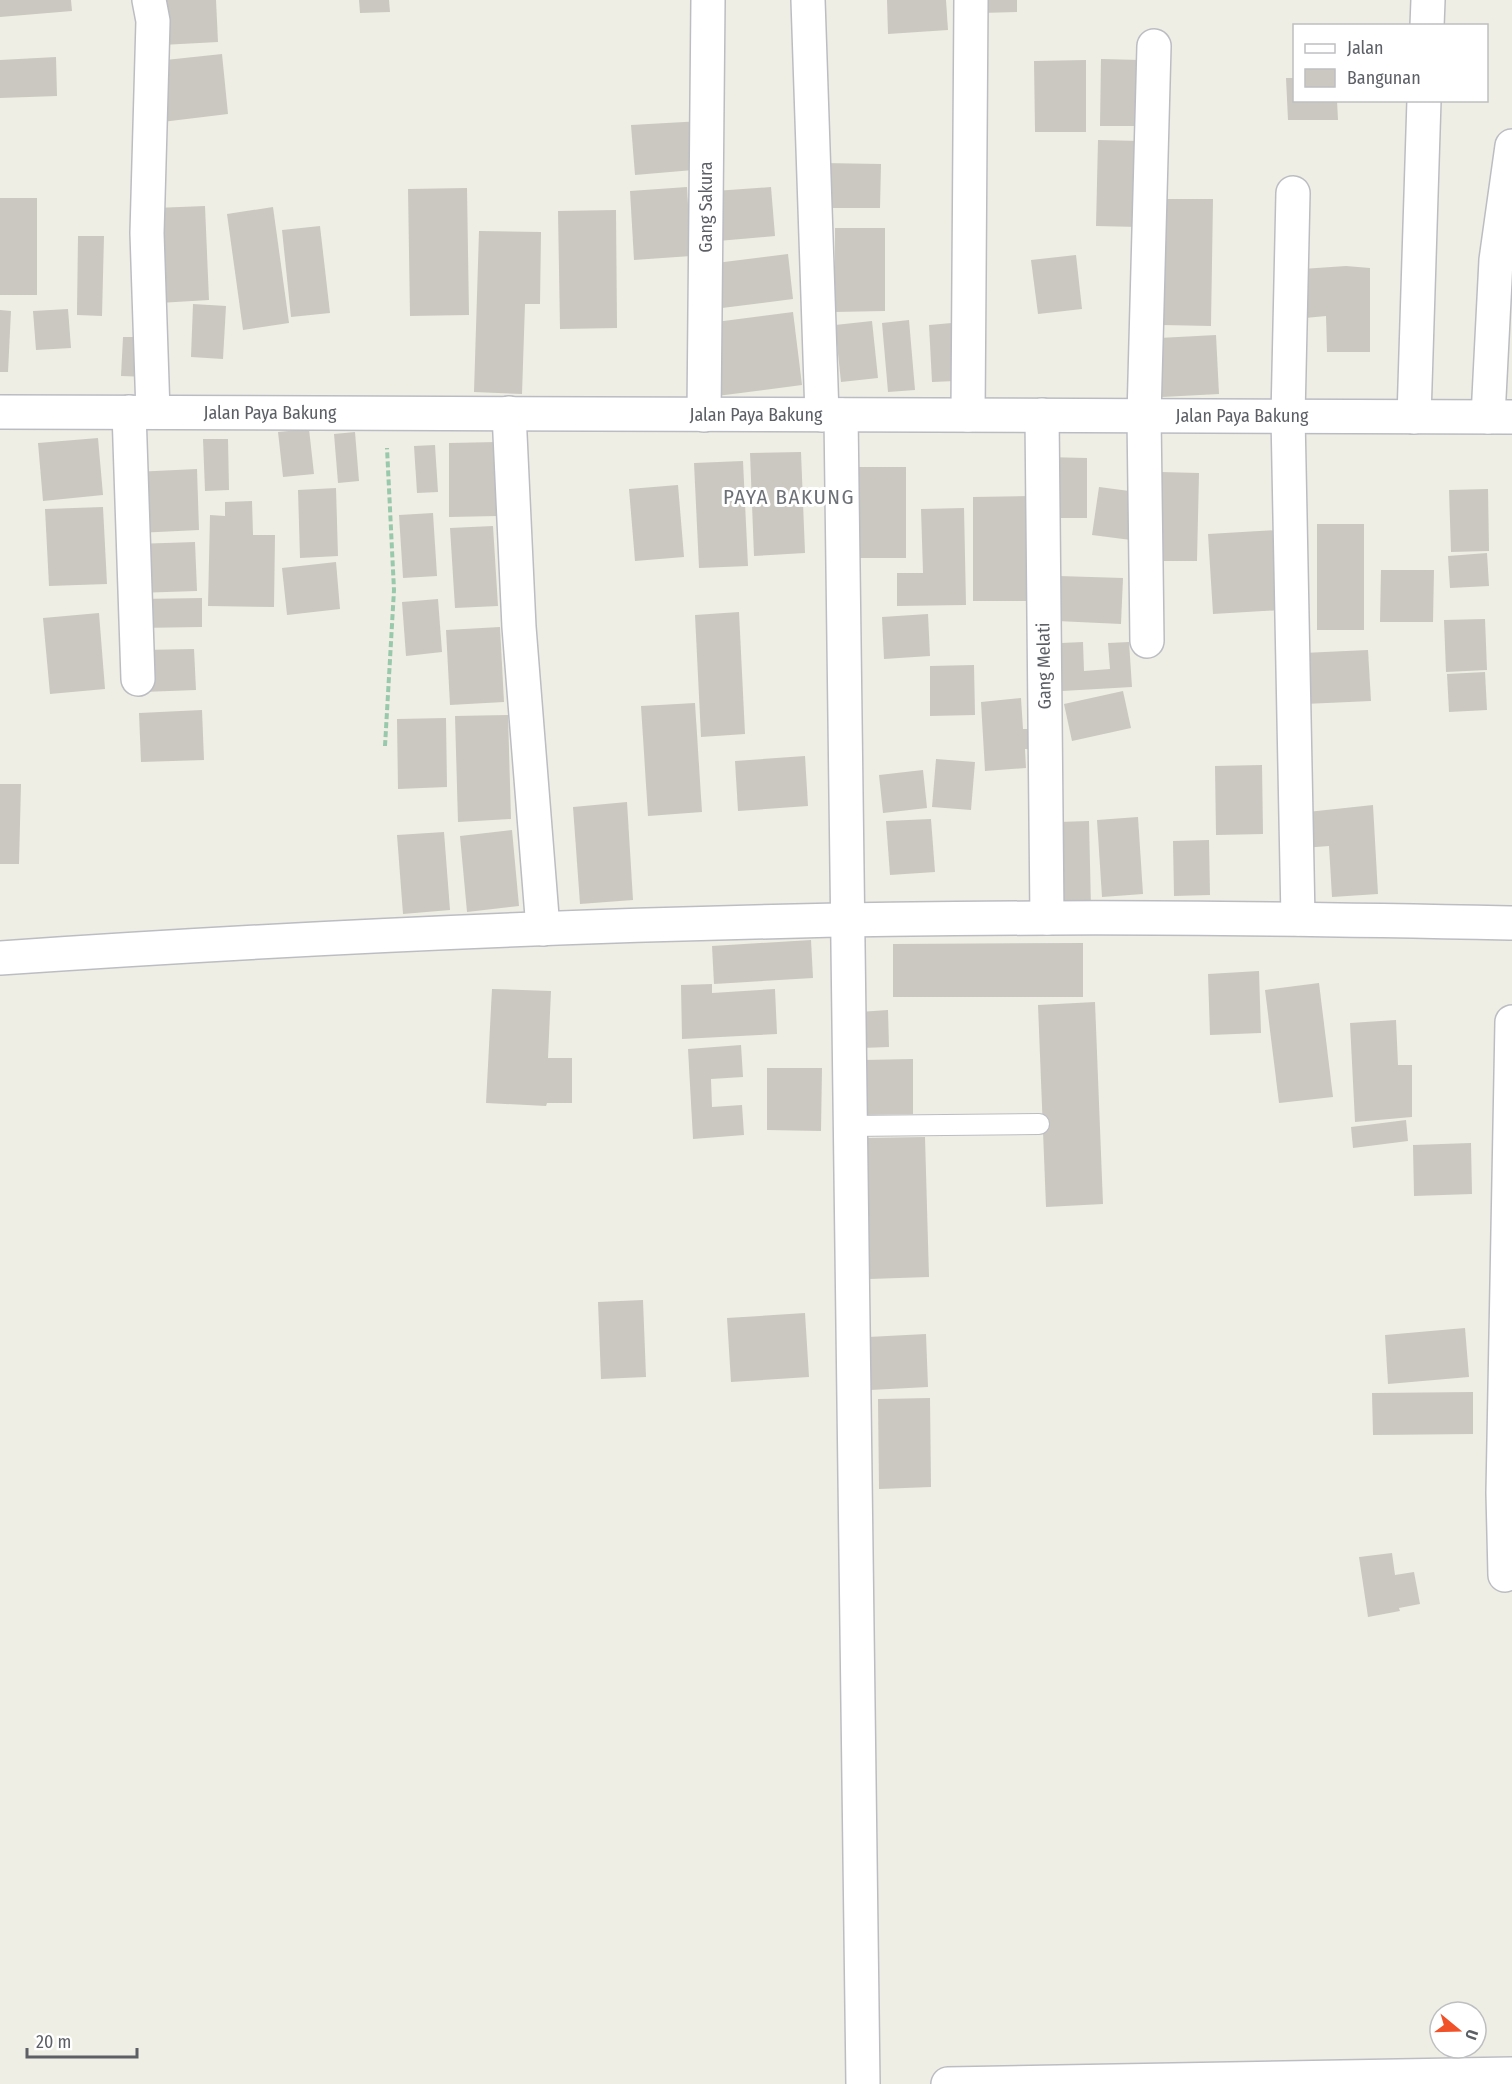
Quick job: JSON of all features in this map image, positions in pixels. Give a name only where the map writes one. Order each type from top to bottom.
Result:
[{"type":"street","points":[[138,679],[141,412],[153,21],[149,0]]},
{"type":"street","name":"Gang Sakura","points":[[704,415],[708,0]]},
{"type":"street","points":[[808,0],[831,415],[846,921],[863,2084]]},
{"type":"street","points":[[968,415],[971,0]]},
{"type":"street","points":[[1427,24],[1428,0]]},
{"type":"street","points":[[1147,641],[1144,416],[1154,46]]},
{"type":"street","points":[[1414,417],[1424,102]]},
{"type":"street","points":[[1500,417],[1496,260],[1512,146]]},
{"type":"street","points":[[1293,193],[1288,416],[1298,919]]},
{"type":"street","name":"Jalan Paya Bakung","points":[[0,412],[1500,417]]},
{"type":"street","points":[[509,414],[519,627],[543,928]]},
{"type":"street","name":"Gang Melati","points":[[1042,415],[1047,918]]},
{"type":"street","points":[[0,958],[147,948],[543,928],[1047,918],[1512,923]]},
{"type":"street","points":[[1505,1575],[1503,1493],[1512,1023]]},
{"type":"street","points":[[948,2084],[1512,2074]]},
{"type":"lane","points":[[849,1126],[1039,1124]]},
{"type":"path","points":[[385,413],[394,590],[385,746]]},
{"type":"building","points":[[0,0],[71,0],[72,11],[0,17]]},
{"type":"building","points":[[160,0],[216,0],[218,42],[162,45]]},
{"type":"building","points":[[359,0],[389,0],[390,12],[360,13]]},
{"type":"building","points":[[887,0],[946,0],[948,30],[888,34]]},
{"type":"building","points":[[981,0],[1017,0],[1017,12],[981,13]]},
{"type":"building","points":[[222,54],[228,114],[162,122],[156,61]]},
{"type":"building","points":[[56,57],[57,96],[0,98],[0,60]]},
{"type":"building","points":[[1101,59],[1141,60],[1140,126],[1100,126]]},
{"type":"building","points":[[1086,60],[1086,132],[1035,132],[1034,61]]},
{"type":"building","points":[[1286,78],[1293,78],[1293,102],[1337,102],[1338,120],[1288,120]]},
{"type":"building","points":[[702,121],[705,169],[635,175],[631,125]]},
{"type":"building","points":[[1098,140],[1141,141],[1139,227],[1096,226]]},
{"type":"building","points":[[822,163],[881,164],[880,208],[820,208]]},
{"type":"building","points":[[687,187],[691,256],[634,260],[630,191]]},
{"type":"building","points":[[771,187],[775,236],[718,241],[715,191]]},
{"type":"building","points":[[467,188],[469,315],[410,316],[408,189]]},
{"type":"building","points":[[0,198],[37,198],[37,295],[0,295]]},
{"type":"building","points":[[1164,199],[1213,199],[1211,326],[1162,325]]},
{"type":"building","points":[[205,206],[209,300],[159,303],[155,208]]},
{"type":"building","points":[[273,207],[289,323],[243,330],[227,214]]},
{"type":"building","points":[[616,210],[617,328],[560,329],[558,211]]},
{"type":"building","points":[[320,226],[330,313],[291,317],[282,230]]},
{"type":"building","points":[[835,228],[885,228],[885,311],[835,312]]},
{"type":"building","points":[[479,231],[541,232],[540,304],[525,304],[522,394],[474,392]]},
{"type":"building","points":[[78,236],[104,236],[102,316],[77,315]]},
{"type":"building","points":[[788,254],[793,299],[722,308],[716,263]]},
{"type":"building","points":[[1076,255],[1082,309],[1038,314],[1031,260]]},
{"type":"building","points":[[1346,266],[1370,268],[1370,352],[1327,352],[1326,316],[1305,318],[1302,269]]},
{"type":"building","points":[[193,304],[226,306],[223,359],[191,357]]},
{"type":"building","points":[[68,309],[71,348],[36,350],[33,311]]},
{"type":"building","points":[[0,310],[11,311],[8,372],[0,372]]},
{"type":"building","points":[[793,312],[802,385],[717,396],[708,323]]},
{"type":"building","points":[[909,320],[915,390],[888,392],[882,323]]},
{"type":"building","points":[[872,321],[878,378],[841,382],[835,325]]},
{"type":"building","points":[[952,323],[956,381],[932,382],[929,325]]},
{"type":"building","points":[[1216,335],[1219,394],[1162,397],[1159,338]]},
{"type":"building","points":[[123,337],[150,337],[149,377],[121,376]]},
{"type":"building","points":[[309,429],[314,474],[283,477],[278,432]]},
{"type":"building","points":[[355,432],[359,481],[338,483],[334,434]]},
{"type":"building","points":[[98,438],[103,495],[43,501],[38,443]]},
{"type":"building","points":[[203,439],[228,439],[229,490],[205,491]]},
{"type":"building","points":[[497,442],[497,516],[449,517],[449,443]]},
{"type":"building","points":[[435,445],[438,492],[417,493],[414,446]]},
{"type":"building","points":[[801,452],[805,553],[754,556],[750,453]]},
{"type":"building","points":[[1045,457],[1087,458],[1087,518],[1045,518]]},
{"type":"building","points":[[743,461],[748,566],[699,568],[694,463]]},
{"type":"building","points":[[846,467],[906,467],[906,558],[846,558]]},
{"type":"building","points":[[197,469],[199,530],[137,533],[134,472]]},
{"type":"building","points":[[1161,472],[1199,473],[1197,561],[1160,561]]},
{"type":"building","points":[[678,485],[684,557],[635,561],[629,489]]},
{"type":"building","points":[[1099,487],[1137,492],[1131,540],[1092,535]]},
{"type":"building","points":[[336,488],[338,556],[300,558],[298,490]]},
{"type":"building","points":[[1488,489],[1489,551],[1451,552],[1449,490]]},
{"type":"building","points":[[1030,496],[1031,601],[973,601],[973,497]]},
{"type":"building","points":[[252,501],[253,535],[275,535],[274,607],[208,606],[210,515],[225,516],[225,502]]},
{"type":"building","points":[[103,507],[107,584],[49,586],[45,509]]},
{"type":"building","points":[[964,508],[966,605],[897,606],[897,573],[923,573],[921,509]]},
{"type":"building","points":[[433,513],[437,576],[403,578],[399,515]]},
{"type":"building","points":[[1317,524],[1364,524],[1364,630],[1317,630]]},
{"type":"building","points":[[493,526],[498,606],[455,608],[450,528]]},
{"type":"building","points":[[1278,530],[1282,610],[1213,614],[1208,534]]},
{"type":"building","points":[[195,542],[197,591],[136,593],[135,544]]},
{"type":"building","points":[[1487,553],[1489,586],[1450,588],[1448,556]]},
{"type":"building","points":[[336,562],[340,609],[287,615],[282,568]]},
{"type":"building","points":[[1381,570],[1434,570],[1433,622],[1380,622]]},
{"type":"building","points":[[1059,576],[1123,578],[1121,624],[1057,621]]},
{"type":"building","points":[[202,598],[202,627],[138,628],[137,599]]},
{"type":"building","points":[[438,599],[442,652],[406,656],[402,602]]},
{"type":"building","points":[[739,612],[745,734],[701,737],[695,615]]},
{"type":"building","points":[[99,613],[105,689],[50,694],[43,618]]},
{"type":"building","points":[[928,614],[930,656],[884,659],[882,617]]},
{"type":"building","points":[[1485,619],[1487,670],[1446,672],[1444,620]]},
{"type":"building","points":[[500,627],[504,702],[450,705],[446,630]]},
{"type":"building","points":[[1083,642],[1084,671],[1110,669],[1108,643],[1129,642],[1132,687],[1062,691],[1061,643]]},
{"type":"building","points":[[194,649],[196,690],[143,692],[142,650]]},
{"type":"building","points":[[1368,650],[1371,701],[1305,704],[1303,653]]},
{"type":"building","points":[[974,665],[975,715],[930,716],[930,666]]},
{"type":"building","points":[[1485,672],[1487,710],[1449,712],[1447,674]]},
{"type":"building","points":[[1123,691],[1131,728],[1072,741],[1064,704]]},
{"type":"building","points":[[1021,698],[1023,729],[1040,729],[1040,750],[1025,749],[1026,768],[985,771],[981,702]]},
{"type":"building","points":[[695,703],[702,812],[648,816],[641,706]]},
{"type":"building","points":[[202,710],[204,760],[141,762],[139,713]]},
{"type":"building","points":[[508,715],[511,819],[458,822],[455,716]]},
{"type":"building","points":[[446,718],[447,787],[398,789],[397,719]]},
{"type":"building","points":[[805,756],[808,806],[738,811],[735,761]]},
{"type":"building","points":[[936,759],[975,762],[971,810],[932,807]]},
{"type":"building","points":[[1262,765],[1263,834],[1216,835],[1215,766]]},
{"type":"building","points":[[923,770],[927,808],[883,813],[879,775]]},
{"type":"building","points":[[0,784],[21,784],[19,864],[0,864]]},
{"type":"building","points":[[627,802],[633,900],[580,904],[573,807]]},
{"type":"building","points":[[1373,805],[1378,894],[1332,897],[1329,846],[1302,848],[1298,813]]},
{"type":"building","points":[[1138,817],[1143,894],[1102,897],[1097,820]]},
{"type":"building","points":[[931,819],[935,872],[890,875],[886,821]]},
{"type":"building","points":[[1089,821],[1091,908],[1060,909],[1058,822]]},
{"type":"building","points":[[512,830],[519,906],[467,912],[460,836]]},
{"type":"building","points":[[444,832],[450,910],[403,914],[397,835]]},
{"type":"building","points":[[1209,840],[1210,895],[1174,896],[1173,841]]},
{"type":"building","points":[[811,940],[813,978],[714,984],[712,946]]},
{"type":"building","points":[[1083,943],[1083,997],[893,997],[893,944]]},
{"type":"building","points":[[1259,971],[1261,1033],[1210,1035],[1208,974]]},
{"type":"building","points":[[1319,983],[1333,1097],[1279,1103],[1265,990]]},
{"type":"building","points":[[712,984],[712,993],[775,989],[777,1034],[682,1039],[681,985]]},
{"type":"building","points":[[492,989],[551,991],[548,1058],[572,1058],[572,1103],[547,1103],[546,1106],[486,1103]]},
{"type":"building","points":[[1095,1002],[1103,1204],[1046,1207],[1038,1005]]},
{"type":"building","points":[[888,1010],[889,1047],[861,1048],[859,1012]]},
{"type":"building","points":[[1396,1020],[1398,1065],[1412,1065],[1412,1117],[1355,1122],[1350,1023]]},
{"type":"building","points":[[741,1045],[743,1077],[711,1079],[712,1107],[742,1105],[744,1135],[693,1139],[688,1049]]},
{"type":"building","points":[[913,1059],[913,1114],[863,1115],[863,1060]]},
{"type":"building","points":[[767,1068],[822,1068],[821,1131],[767,1130]]},
{"type":"building","points":[[1406,1120],[1408,1141],[1353,1148],[1351,1127]]},
{"type":"building","points":[[925,1137],[929,1277],[869,1279],[865,1138]]},
{"type":"building","points":[[1471,1143],[1472,1194],[1414,1196],[1413,1145]]},
{"type":"building","points":[[643,1300],[646,1377],[601,1379],[598,1302]]},
{"type":"building","points":[[805,1313],[809,1377],[731,1382],[727,1318]]},
{"type":"building","points":[[1465,1328],[1469,1377],[1388,1384],[1385,1335]]},
{"type":"building","points":[[926,1334],[928,1387],[870,1390],[868,1337]]},
{"type":"building","points":[[1473,1392],[1473,1434],[1373,1435],[1372,1393]]},
{"type":"building","points":[[930,1398],[931,1487],[879,1489],[878,1399]]},
{"type":"building","points":[[1392,1553],[1395,1575],[1414,1572],[1420,1604],[1399,1608],[1400,1611],[1368,1617],[1359,1557]]},
{"type":"district","name":"PAYA BAKUNG","points":[[789,497]]}]
